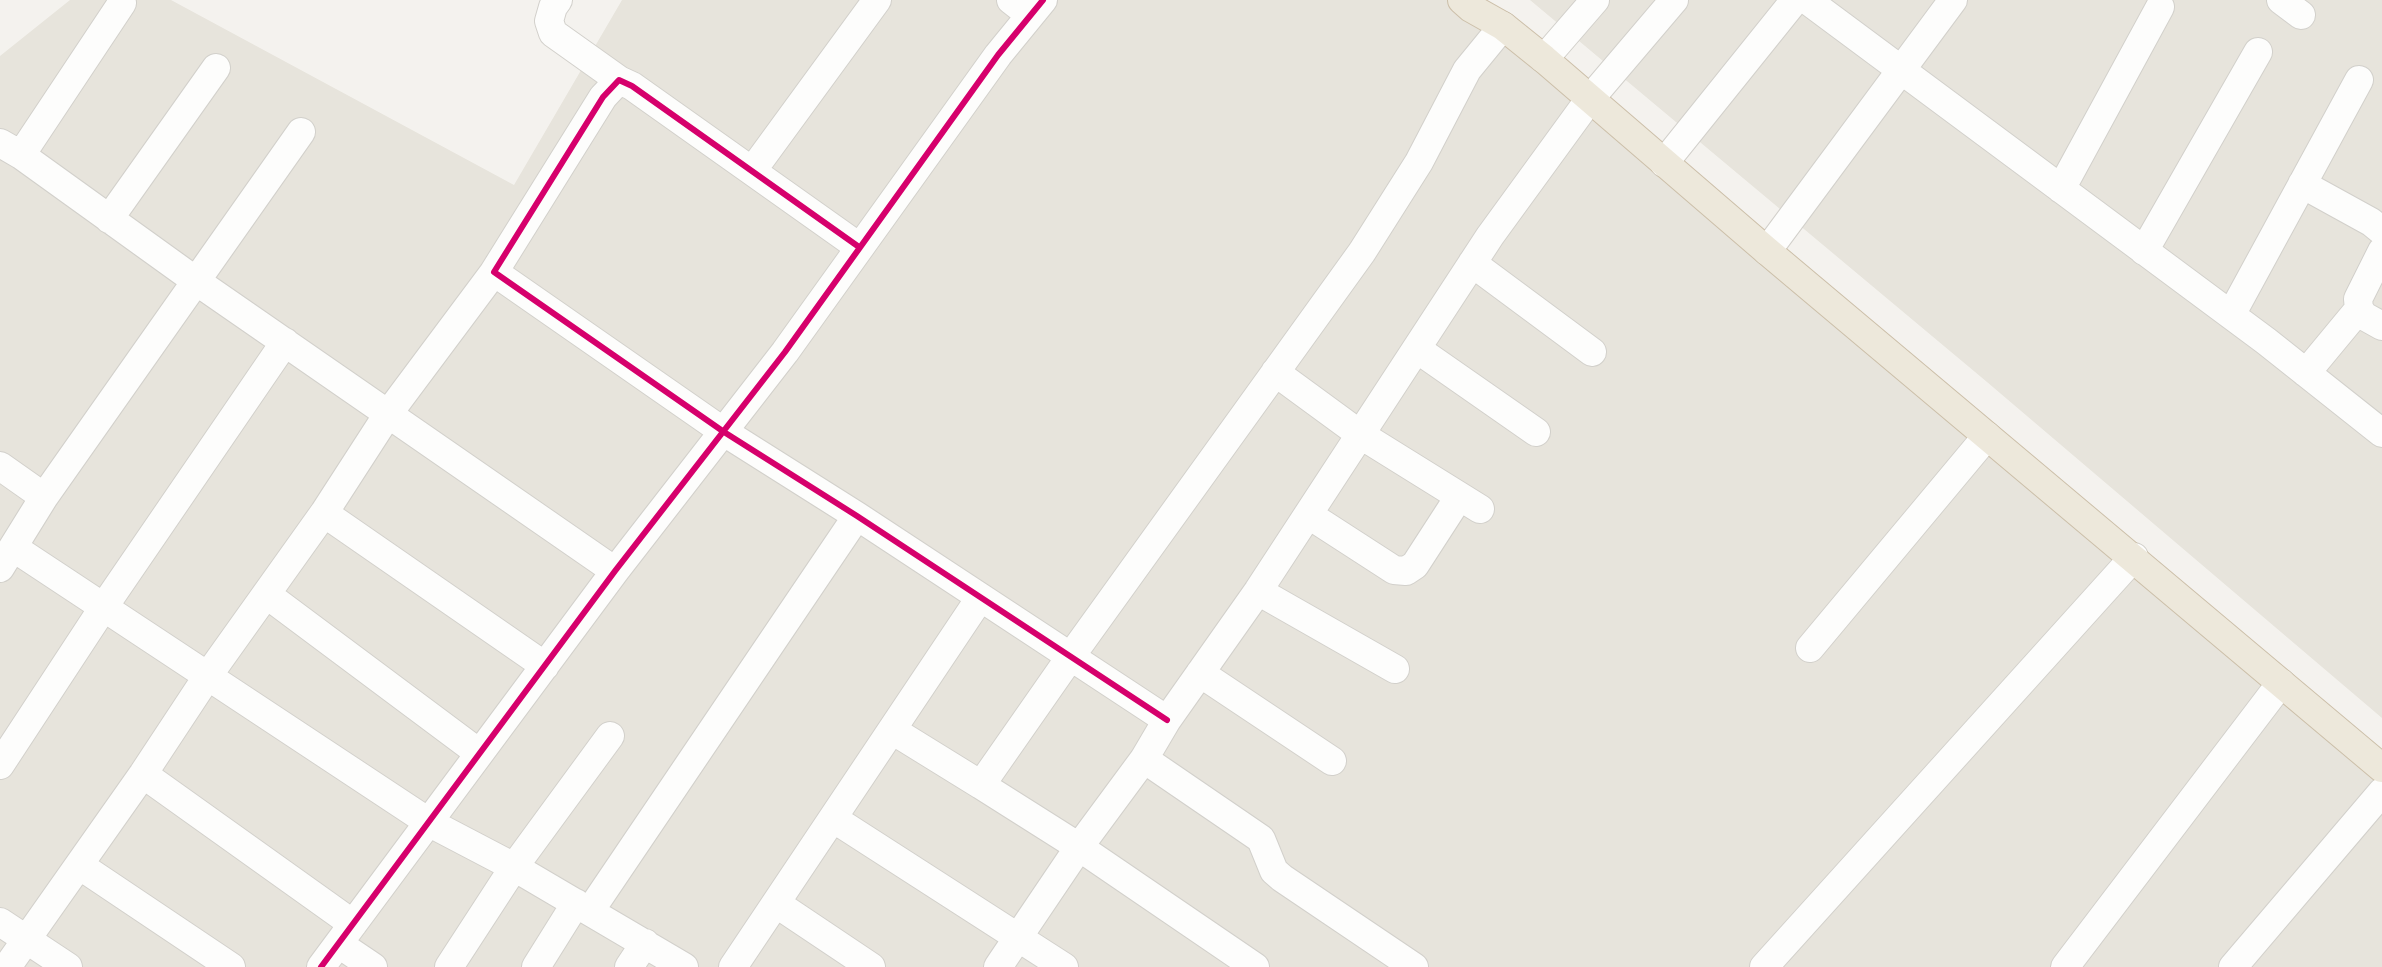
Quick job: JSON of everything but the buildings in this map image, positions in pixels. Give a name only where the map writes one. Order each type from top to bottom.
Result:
[{"type":"highway","points":[[1470,3],[1503,26],[1544,59],[1589,100],[1767,251],[2134,557],[2382,768]]},
{"type":"street","points":[[558,0],[553,7],[549,21],[553,33],[859,247]]},
{"type":"street","points":[[752,171],[877,0]]},
{"type":"street","points":[[1544,59],[1595,0]]},
{"type":"street","points":[[998,967],[1079,847],[1144,759],[1167,720],[1258,591],[1472,264],[1589,100],[1674,0]]},
{"type":"street","points":[[1664,163],[1795,0]]},
{"type":"street","points":[[1807,0],[2231,315],[2382,433]]},
{"type":"street","points":[[1767,251],[1954,0]]},
{"type":"street","points":[[122,4],[10,149],[196,281],[615,571]]},
{"type":"street","points":[[321,967],[430,823],[479,753],[615,571],[785,352],[998,55],[1028,5]]},
{"type":"street","points":[[2061,189],[2160,7]]},
{"type":"street","points":[[981,785],[1071,656],[1362,252],[1419,162],[1468,70],[1503,26]]},
{"type":"street","points":[[2144,251],[2258,52]]},
{"type":"street","points":[[109,220],[216,68]]},
{"type":"street","points":[[7,967],[143,774],[207,677],[324,513],[388,414],[494,272],[603,97],[619,80]]},
{"type":"street","points":[[2231,315],[2359,80]]},
{"type":"street","points":[[300,132],[44,497],[7,558],[103,608],[430,823],[514,867],[684,967]]},
{"type":"street","points":[[2302,184],[2371,222],[2382,231]]},
{"type":"street","points":[[2382,251],[2358,299],[2364,316],[2382,326]]},
{"type":"street","points":[[1472,264],[1592,352]]},
{"type":"street","points":[[494,272],[724,432],[857,516],[1167,720]]},
{"type":"street","points":[[2306,373],[2360,308]]},
{"type":"street","points":[[0,765],[103,608],[285,342]]},
{"type":"street","points":[[1417,349],[1536,432]]},
{"type":"street","points":[[1275,372],[1361,435],[1470,503],[1414,565],[1406,571],[1394,570],[1309,515]]},
{"type":"street","points":[[1810,648],[1987,436]]},
{"type":"street","points":[[0,466],[44,497]]},
{"type":"street","points":[[324,513],[545,666]]},
{"type":"street","points":[[536,967],[583,907],[857,516]]},
{"type":"street","points":[[1764,967],[2134,557]]},
{"type":"street","points":[[1258,591],[1396,669]]},
{"type":"street","points":[[266,594],[479,753]]},
{"type":"street","points":[[733,967],[834,819],[980,598]]},
{"type":"street","points":[[1200,673],[1332,761]]},
{"type":"street","points":[[2065,967],[2281,683]]},
{"type":"street","points":[[892,730],[1079,847],[1255,967]]},
{"type":"street","points":[[449,967],[514,867],[610,736]]},
{"type":"street","points":[[1144,759],[1261,839],[1274,871],[1282,878],[1414,967]]},
{"type":"street","points":[[143,774],[346,934],[373,967]]},
{"type":"street","points":[[2233,967],[2382,792]]},
{"type":"street","points":[[834,819],[1064,967]]},
{"type":"street","points":[[79,865],[231,967]]},
{"type":"street","points":[[777,904],[871,967]]},
{"type":"street","points":[[0,922],[68,967]]},
{"type":"street","points":[[629,967],[645,943]]},
{"type":"shaded area","points":[[70,0],[171,0],[514,185],[622,0],[1461,0],[2382,785],[2382,967],[0,967],[0,56]]},
{"type":"shaded area","points":[[1530,0],[2382,0],[2382,718],[1987,382]]},
{"type":"cycle path","points":[[321,967],[615,571],[785,352],[998,55],[1043,0]]},
{"type":"cycle path","points":[[859,247],[632,86],[619,80],[603,97],[494,272],[724,432],[857,516],[1167,720]]}]
